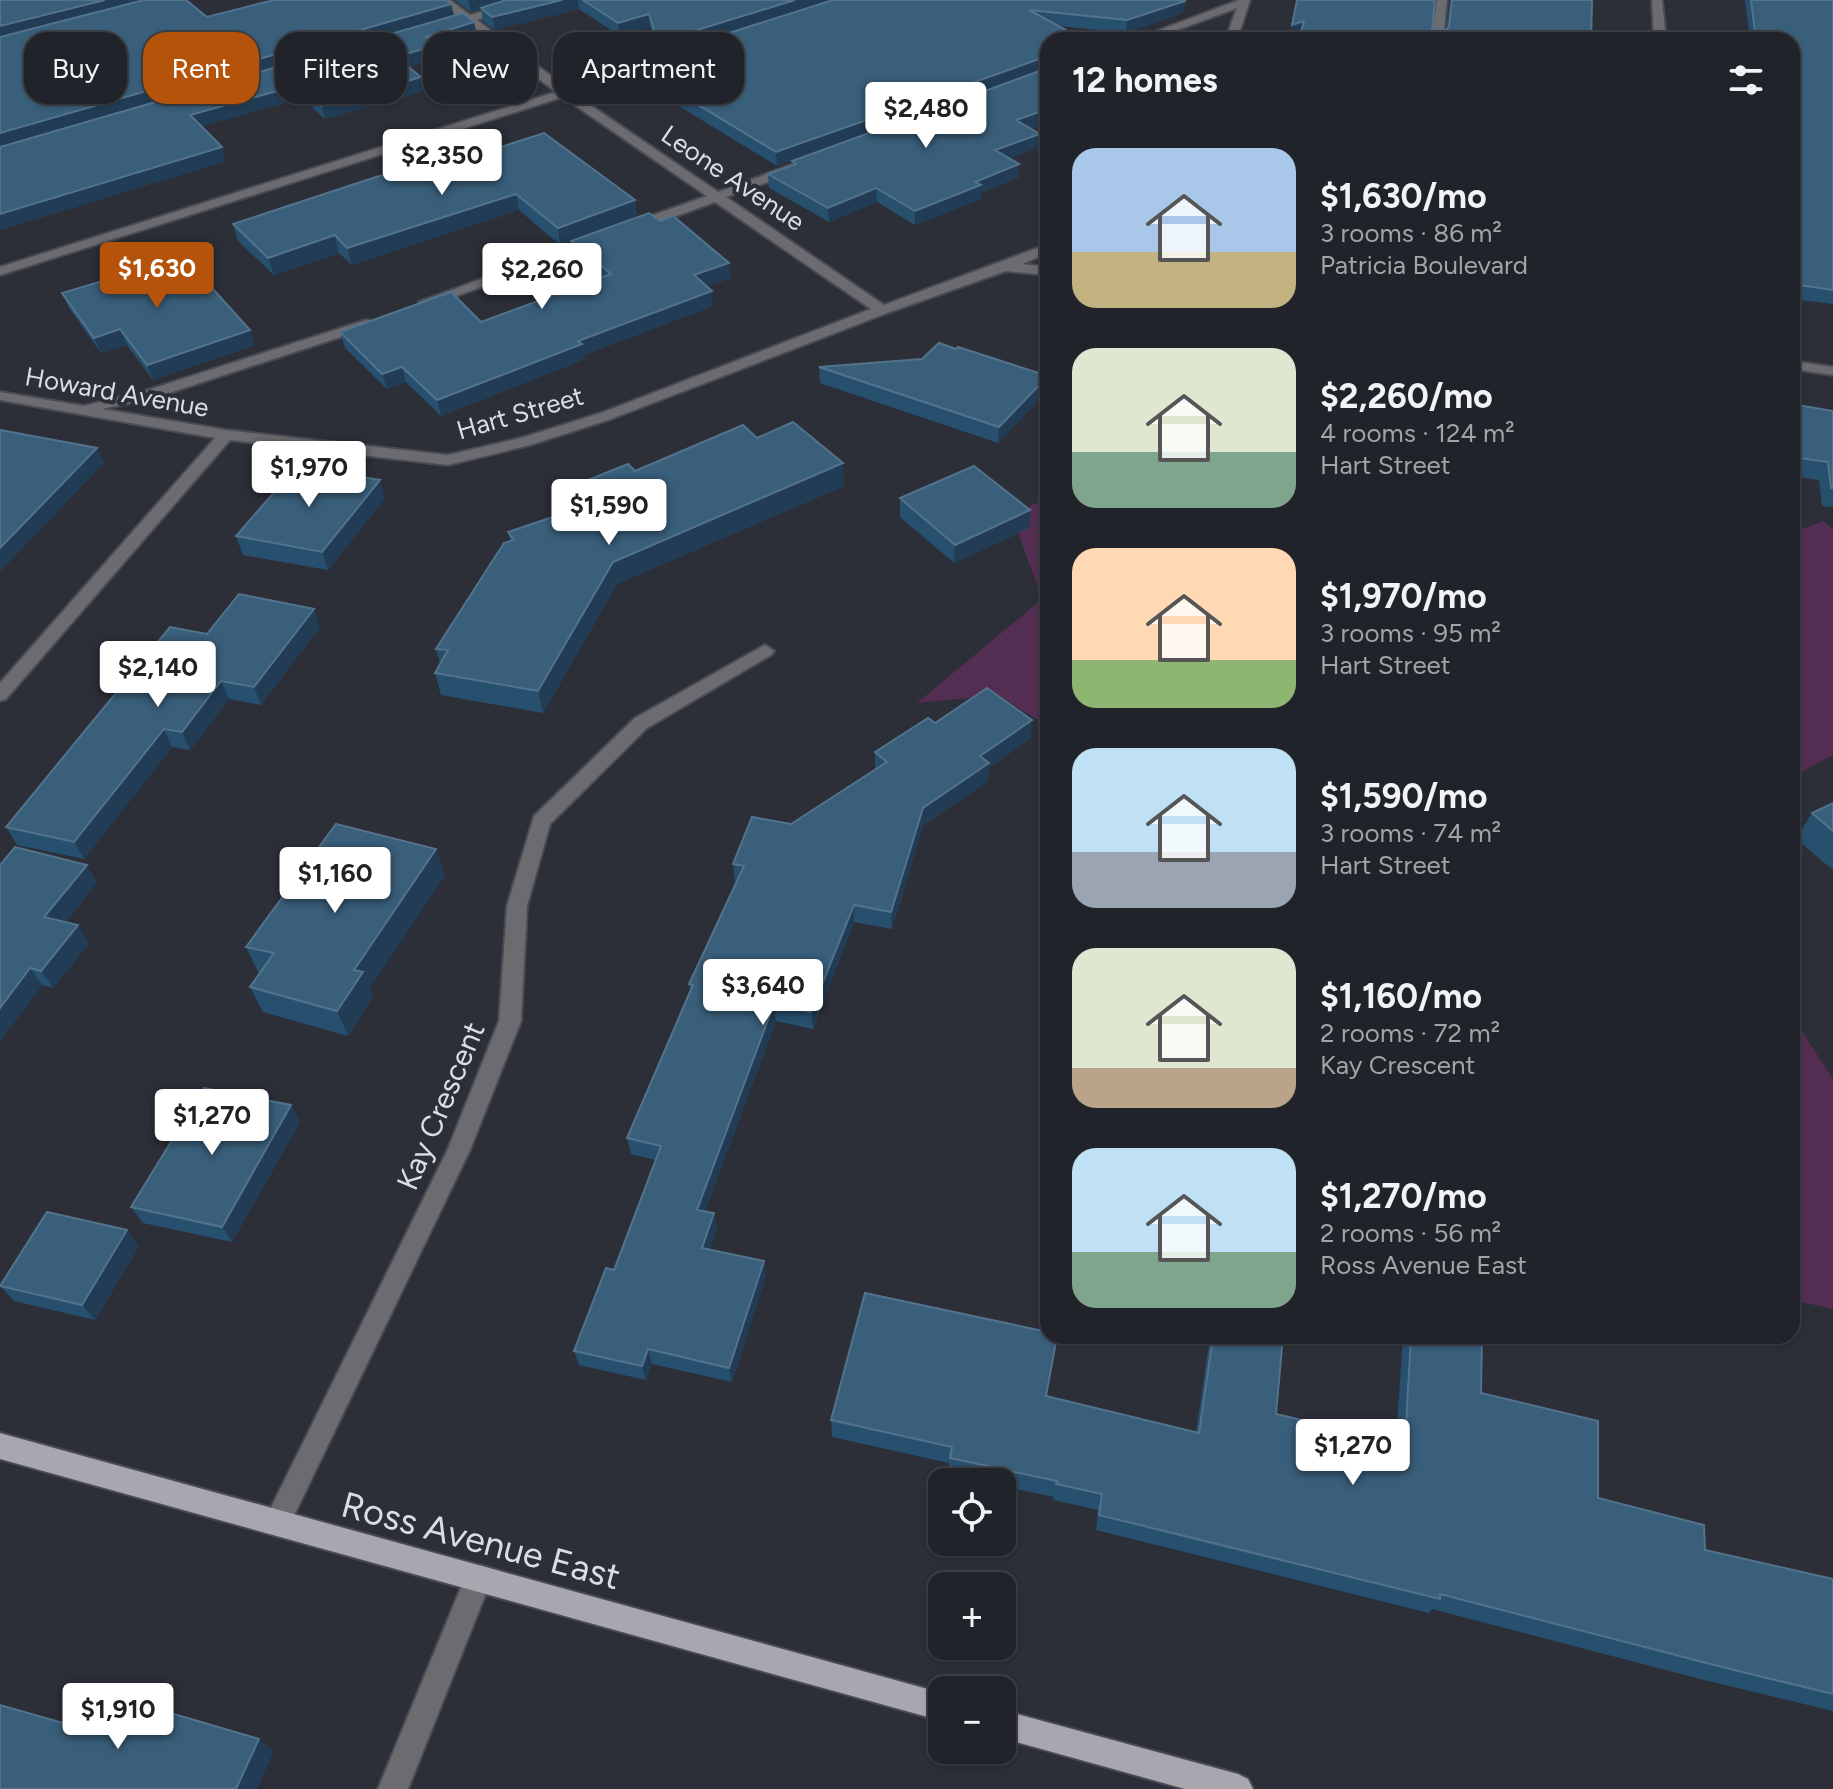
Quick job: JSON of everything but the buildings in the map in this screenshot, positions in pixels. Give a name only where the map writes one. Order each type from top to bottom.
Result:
[{"type":"main road","name":"Ross Avenue East","points":[[0,1446],[928,1703]]},
{"type":"main road","points":[[1016,1728],[1238,1789]]},
{"type":"street","name":"Leone Avenue","points":[[443,0],[553,84]]},
{"type":"street","points":[[439,28],[534,0]]},
{"type":"street","points":[[1438,32],[1442,0]]},
{"type":"street","points":[[1657,0],[1659,32]]},
{"type":"street","points":[[1161,32],[1244,1]]},
{"type":"street","points":[[1234,32],[1244,1]]},
{"type":"street","points":[[0,271],[553,97]]},
{"type":"street","name":"Leone Avenue","points":[[581,104],[882,310]]},
{"type":"street","points":[[618,233],[804,164]]},
{"type":"street","points":[[417,305],[603,238]]},
{"type":"street","name":"Hart Street","points":[[226,435],[448,460],[525,442],[606,416],[1040,251]]},
{"type":"street","points":[[1004,267],[1040,270]]},
{"type":"street","points":[[79,410],[152,394],[374,321]]},
{"type":"street","points":[[1800,366],[1833,371]]},
{"type":"street","name":"Howard Avenue","points":[[0,396],[226,435]]},
{"type":"street","points":[[0,695],[226,435]]},
{"type":"street","name":"Kay Crescent","points":[[277,1523],[459,1150],[510,1021],[517,906],[541,821],[641,723],[765,651]]},
{"type":"street","points":[[393,1789],[479,1578]]},
{"type":"shaded area","points":[[1040,501],[1040,593],[1012,516]]},
{"type":"shaded area","points":[[1823,521],[1833,529],[1833,755],[1800,773],[1800,530]]},
{"type":"shaded area","points":[[1040,601],[1040,722],[999,695],[917,703]]},
{"type":"shaded area","points":[[1800,1029],[1833,1079],[1833,1309],[1800,1302]]}]
